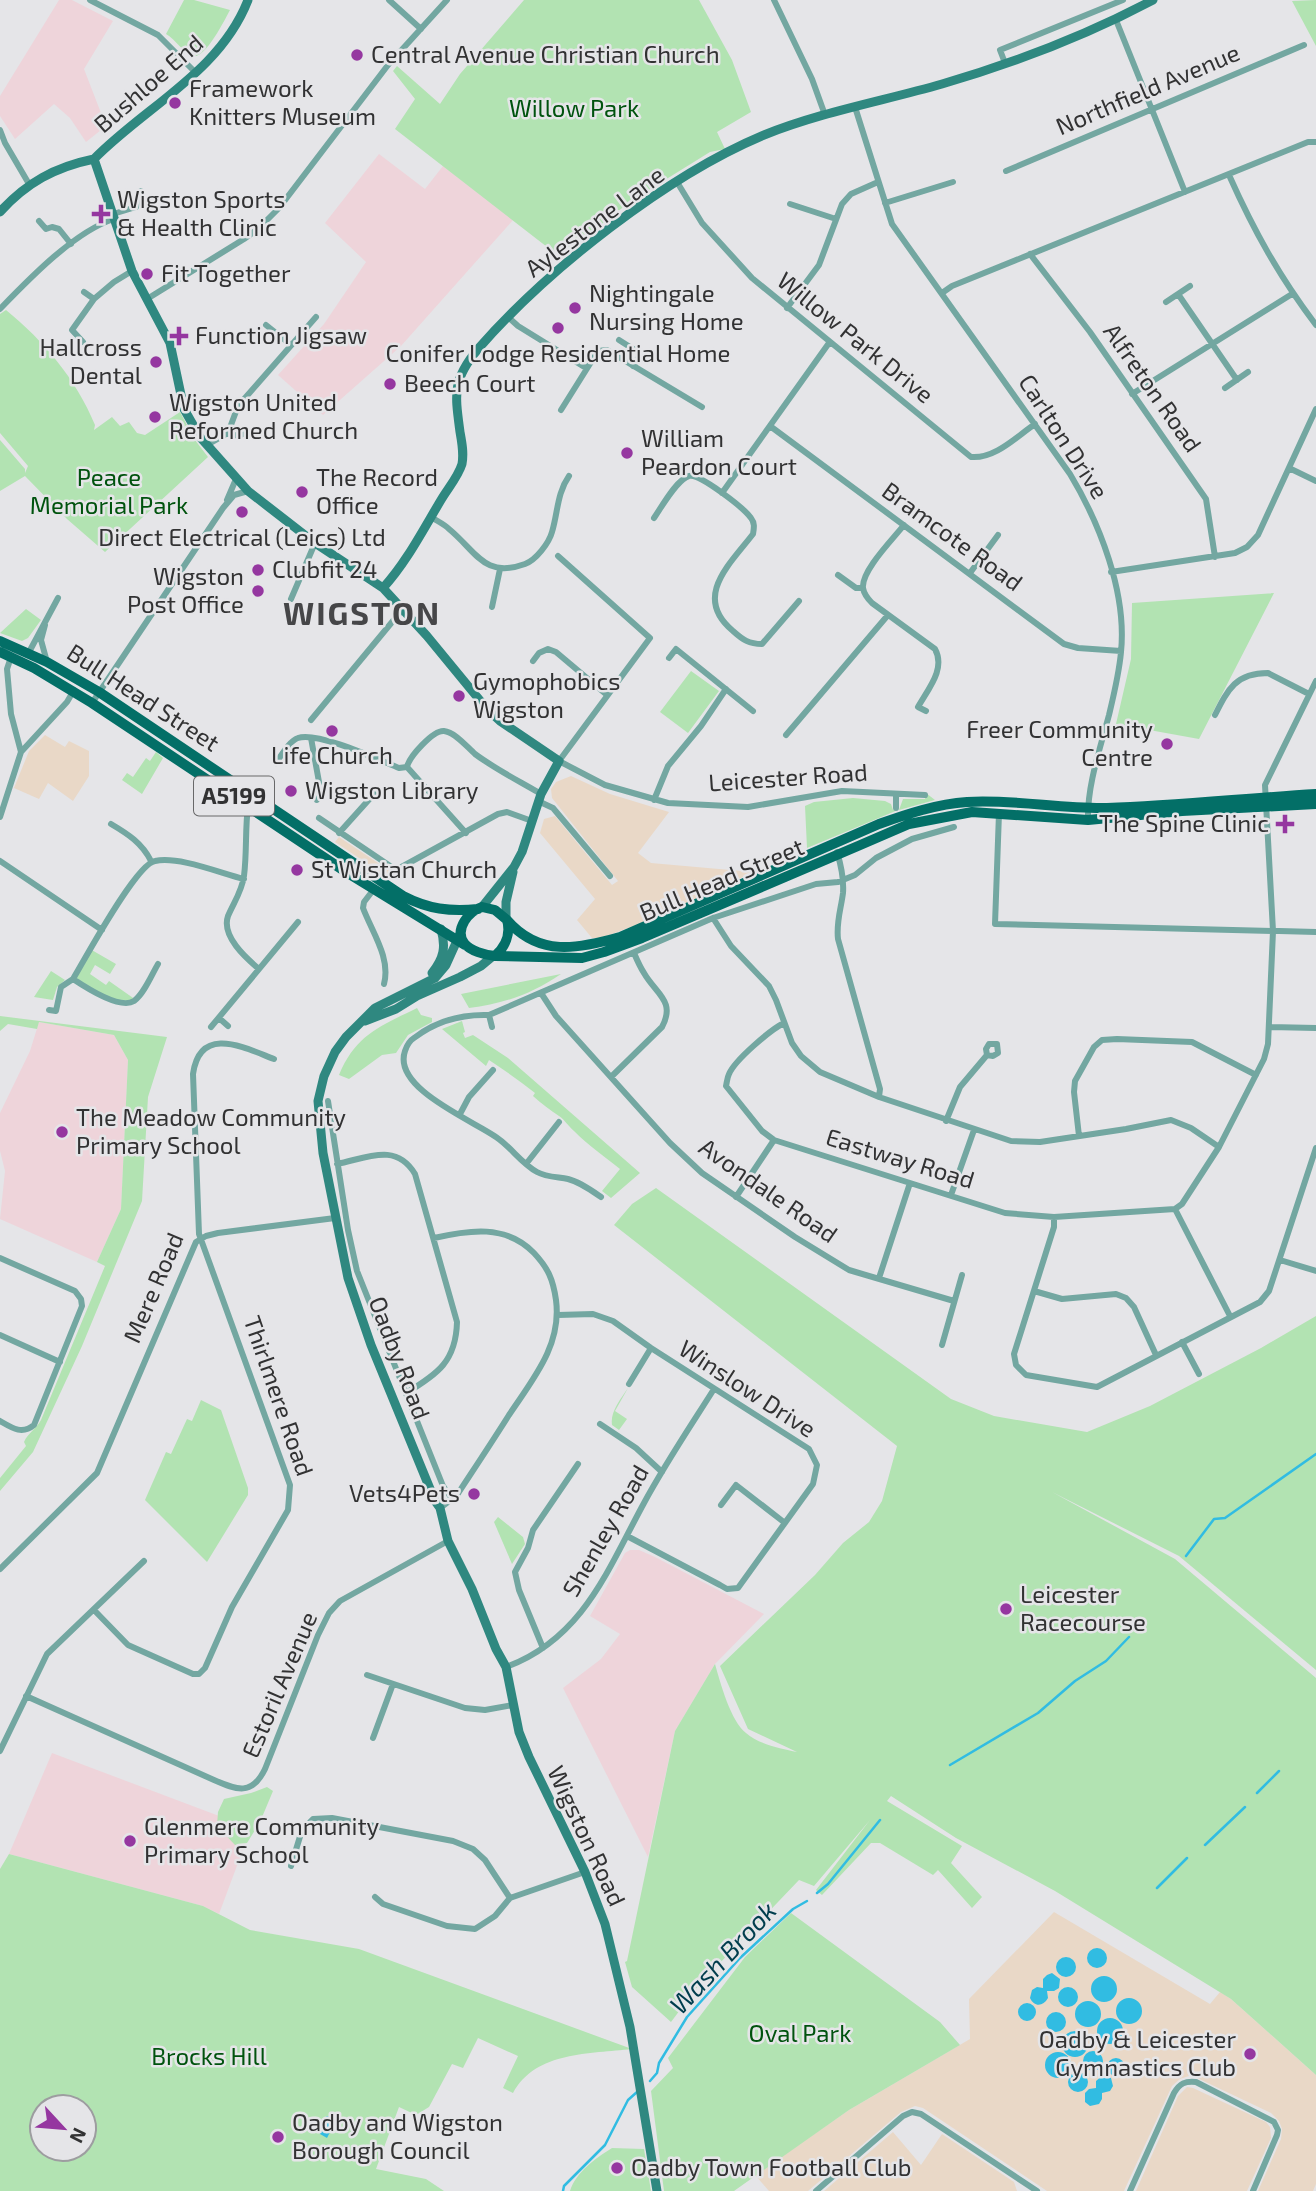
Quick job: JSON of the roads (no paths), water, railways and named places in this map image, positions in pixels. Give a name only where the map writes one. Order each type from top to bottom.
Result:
[{"type":"main road","name":"Bushloe End","points":[[94,159],[214,56],[236,26],[248,0]]},
{"type":"main road","name":"Aylestone Lane","points":[[383,588],[458,474],[463,455],[457,382],[464,368],[508,317],[633,212],[733,150],[764,135],[1006,63],[1116,20],[1153,0]]},
{"type":"main road","name":"Leicester Road","points":[[94,159],[132,271],[170,344],[184,409],[192,426],[207,446],[248,491],[315,543],[383,588],[487,709],[500,721],[559,761]]},
{"type":"main road","points":[[0,212],[29,184],[71,164],[94,159]]},
{"type":"main road","name":"Bull Head Street","points":[[0,641],[8,652],[92,703],[374,889],[461,939]]},
{"type":"main road","name":"Bull Head Street","points":[[8,652],[28,653],[80,680],[403,896],[441,910],[480,908]]},
{"type":"main road","points":[[514,867],[480,908],[469,915],[461,939],[494,956],[504,945],[509,933],[507,897],[514,867],[539,797],[559,761]]},
{"type":"main road","points":[[999,813],[1088,820],[1267,802],[1316,792]]},
{"type":"main road","name":"Bull Head Street","points":[[494,956],[582,958],[604,952],[642,938],[900,817],[952,804],[989,802],[1088,808]]},
{"type":"main road","points":[[1088,808],[1316,802]]},
{"type":"main road","name":"Bull Head Street","points":[[507,919],[524,937],[544,945],[580,947],[595,944],[620,937],[836,848],[909,824],[961,814],[999,813]]},
{"type":"main road","points":[[480,908],[495,910],[507,919]]},
{"type":"main road","points":[[425,983],[441,962],[445,950],[440,929]]},
{"type":"main road","name":"Oadby Road","points":[[461,939],[435,978],[375,1008],[346,1037],[335,1052],[324,1076],[318,1101],[321,1141],[348,1278],[371,1345],[440,1508],[448,1541],[506,1667],[513,1705]]},
{"type":"main road","name":"Oadby Road","points":[[364,1021],[397,1009],[417,996],[481,966],[494,956]]},
{"type":"main road","name":"Wigston Road","points":[[513,1705],[529,1757],[585,1872],[605,1924],[639,2072],[657,2191]]},
{"type":"street","points":[[90,0],[158,35],[195,72]]},
{"type":"street","points":[[389,0],[421,29]]},
{"type":"street","points":[[147,299],[260,228],[279,208],[388,65],[447,0]]},
{"type":"street","points":[[774,0],[812,79],[825,115]]},
{"type":"street","points":[[1006,63],[1000,50],[1123,0]]},
{"type":"street","points":[[1116,20],[1185,192]]},
{"type":"street","name":"Northfield Avenue","points":[[1006,171],[1304,45]]},
{"type":"street","name":"Carlton Drive","points":[[855,107],[892,224],[1070,474],[1097,525],[1120,611],[1121,651],[1088,808],[1088,820]]},
{"type":"street","points":[[0,130],[29,184]]},
{"type":"street","points":[[942,293],[952,286],[1030,254],[1308,142],[1316,142]]},
{"type":"street","points":[[1229,175],[1254,230],[1292,293],[1316,325]]},
{"type":"street","points":[[787,308],[819,265],[842,204],[851,194],[878,182]]},
{"type":"street","points":[[886,203],[953,182]]},
{"type":"street","name":"Willow Park Drive","points":[[677,183],[702,223],[752,278],[971,457],[980,458],[992,454],[1035,424]]},
{"type":"street","points":[[0,309],[23,285],[71,244],[99,224],[136,206],[141,191]]},
{"type":"street","points":[[790,204],[836,219]]},
{"type":"street","points":[[39,221],[46,229],[52,226],[59,229],[71,244]]},
{"type":"street","name":"Alfreton Road","points":[[1030,254],[1090,332],[1206,499],[1215,557]]},
{"type":"street","points":[[83,342],[72,330],[94,299],[132,271]]},
{"type":"street","points":[[1166,302],[1190,286]]},
{"type":"street","points":[[84,292],[94,299]]},
{"type":"street","points":[[1178,293],[1237,380]]},
{"type":"street","points":[[1132,394],[1292,293]]},
{"type":"street","points":[[207,446],[228,433],[237,405],[316,317]]},
{"type":"street","points":[[508,317],[586,368]]},
{"type":"street","points":[[266,326],[291,345]]},
{"type":"street","points":[[620,340],[641,354],[633,366]]},
{"type":"street","points":[[722,493],[829,343]]},
{"type":"street","points":[[561,410],[598,351],[607,350],[702,407]]},
{"type":"street","points":[[1225,388],[1248,372]]},
{"type":"street","points":[[1111,572],[1235,553],[1253,542],[1316,409]]},
{"type":"street","name":"Bramcote Road","points":[[770,426],[1064,644],[1078,648],[1121,651]]},
{"type":"street","points":[[228,433],[238,436],[246,433]]},
{"type":"street","points":[[1289,468],[1316,481]]},
{"type":"street","points":[[654,518],[685,477],[692,475],[722,493],[752,519],[755,526],[753,534],[715,587],[721,622],[745,641],[762,644],[799,601]]},
{"type":"street","points":[[431,517],[449,529],[482,562],[500,569],[514,568],[531,562],[551,535],[561,488],[569,476]]},
{"type":"street","points":[[223,508],[236,479]]},
{"type":"street","points":[[92,703],[223,508],[234,495],[248,491]]},
{"type":"street","points":[[904,525],[869,569],[863,588],[872,603],[935,649],[939,656],[937,673],[915,705],[926,711]]},
{"type":"street","points":[[970,573],[998,535]]},
{"type":"street","points":[[291,599],[315,543]]},
{"type":"street","points":[[558,556],[650,638],[559,761]]},
{"type":"street","points":[[492,607],[500,569]]},
{"type":"street","points":[[838,575],[856,588],[863,588]]},
{"type":"street","points":[[34,668],[28,653],[59,599],[44,626],[41,640],[47,662]]},
{"type":"street","points":[[311,720],[322,714],[402,610]]},
{"type":"street","points":[[786,735],[888,615]]},
{"type":"street","points":[[533,661],[539,653],[548,649],[556,652],[607,695]]},
{"type":"street","points":[[669,658],[676,649],[753,711]]},
{"type":"street","points":[[8,652],[11,714],[22,752]]},
{"type":"street","points":[[1215,715],[1229,688],[1238,680],[1261,673],[1268,673],[1310,694]]},
{"type":"street","points":[[0,817],[22,752],[53,718],[80,680]]},
{"type":"street","points":[[1230,1316],[1175,1209],[1182,1204],[1219,1147],[1256,1075],[1268,1044],[1273,931],[1265,785],[1316,681]]},
{"type":"street","points":[[654,800],[668,766],[701,726],[726,689]]},
{"type":"street","points":[[407,767],[412,755],[437,732],[450,733],[553,808],[610,877]]},
{"type":"street","points":[[311,738],[320,782],[317,800]]},
{"type":"street","points":[[276,762],[300,741],[311,738],[350,747],[399,768],[407,767]]},
{"type":"street","name":"Leicester Road","points":[[559,761],[605,785],[654,800],[696,805],[748,807],[828,793],[856,791],[925,795]]},
{"type":"street","points":[[407,767],[466,833]]},
{"type":"street","points":[[0,786],[8,790]]},
{"type":"street","points":[[1316,792],[1316,802]]},
{"type":"street","points":[[339,833],[374,794]]},
{"type":"street","name":"Leicester Road","points":[[896,794],[896,808]]},
{"type":"street","points":[[248,806],[244,879],[228,916],[228,926],[237,948],[260,969]]},
{"type":"street","points":[[319,818],[396,870],[498,814],[507,812],[532,821]]},
{"type":"street","points":[[999,813],[995,924],[1316,932]]},
{"type":"street","points":[[111,824],[133,837],[151,861]]},
{"type":"street","points":[[601,1197],[576,1182],[544,1174],[526,1164],[500,1139],[440,1104],[411,1079],[405,1070],[402,1057],[412,1038],[453,1018],[467,1014],[489,1015],[713,918],[816,884],[855,875],[876,858],[912,839],[954,827]]},
{"type":"street","points":[[836,848],[843,893],[836,926],[838,939],[880,1089],[879,1097]]},
{"type":"street","points":[[49,1010],[56,1011],[61,987],[73,979],[136,876],[151,861],[169,860],[244,879]]},
{"type":"street","points":[[0,861],[102,930]]},
{"type":"street","points":[[374,889],[364,902],[363,908],[385,962],[387,974],[384,984]]},
{"type":"street","points":[[713,918],[730,946],[769,986],[792,1043],[801,1056],[820,1072],[879,1097],[1011,1141],[1040,1142],[1171,1120],[1191,1128],[1219,1147]]},
{"type":"street","points":[[211,1027],[298,922]]},
{"type":"street","points":[[611,1077],[662,1027],[666,1018],[667,1007],[664,999],[644,974],[634,953]]},
{"type":"street","points":[[73,979],[95,993],[129,1003],[136,1000],[159,968]]},
{"type":"street","name":"Avondale Road","points":[[541,993],[556,1016],[670,1143],[702,1173],[849,1270],[954,1301]]},
{"type":"street","points":[[489,1015],[492,1027]]},
{"type":"street","points":[[219,1018],[228,1026]]},
{"type":"street","name":"Eastway Road","points":[[784,1023],[776,1027],[740,1061],[729,1073],[726,1086],[762,1131],[774,1140],[1005,1213],[1054,1217],[1175,1209]]},
{"type":"street","points":[[1270,1027],[1316,1028]]},
{"type":"street","points":[[1079,1136],[1074,1092],[1076,1081],[1094,1047],[1102,1041],[1117,1039],[1192,1042],[1256,1075]]},
{"type":"street","name":"Mere Road","points":[[0,1569],[97,1473],[190,1252],[200,1239],[193,1074],[196,1060],[205,1049],[221,1042],[274,1059]]},
{"type":"street","points":[[946,1121],[960,1087],[987,1055]]},
{"type":"street","points":[[460,1114],[469,1097],[493,1070]]},
{"type":"street","name":"Oadby Road","points":[[328,1101],[357,1271],[443,1486],[453,1500]]},
{"type":"street","points":[[526,1164],[559,1122]]},
{"type":"street","points":[[951,1195],[974,1130]]},
{"type":"street","points":[[736,1197],[774,1140]]},
{"type":"street","points":[[1054,1217],[1054,1227],[1014,1354],[1016,1365],[1026,1375],[1097,1387],[1260,1302],[1269,1291],[1316,1148]]},
{"type":"street","points":[[337,1164],[387,1153],[400,1157],[409,1164],[415,1174],[457,1322],[452,1354],[442,1368],[406,1393]]},
{"type":"street","points":[[879,1278],[909,1183]]},
{"type":"street","points":[[200,1239],[218,1233],[335,1218]]},
{"type":"street","points":[[434,1238],[487,1230],[508,1235],[531,1250],[548,1268],[558,1315],[555,1336],[545,1361],[453,1500],[440,1508]]},
{"type":"street","name":"Thirlmere Road","points":[[94,1610],[128,1645],[193,1674],[199,1674],[205,1668],[232,1607],[285,1517],[291,1493],[200,1239]]},
{"type":"street","points":[[0,1258],[75,1291],[82,1298],[82,1306],[34,1424],[29,1429],[17,1431],[0,1420]]},
{"type":"street","points":[[1280,1260],[1316,1270]]},
{"type":"street","points":[[942,1345],[962,1275]]},
{"type":"street","points":[[1034,1291],[1062,1299],[1116,1294],[1126,1298],[1134,1307],[1156,1355]]},
{"type":"street","name":"Winslow Drive","points":[[558,1315],[593,1314],[613,1321],[713,1389],[810,1449],[817,1465],[813,1483],[738,1588],[720,1585],[627,1536]]},
{"type":"street","points":[[0,1335],[60,1362]]},
{"type":"street","points":[[1182,1342],[1199,1374]]},
{"type":"street","points":[[629,1384],[651,1348]]},
{"type":"street","name":"Shenley Road","points":[[506,1667],[558,1638],[578,1618],[595,1595],[662,1472],[713,1389]]},
{"type":"street","points":[[600,1424],[636,1448],[662,1472]]},
{"type":"street","points":[[543,1648],[519,1590],[515,1572],[528,1548],[533,1530],[578,1464]]},
{"type":"street","points":[[570,1474],[579,1480]]},
{"type":"street","points":[[721,1505],[736,1485],[785,1523]]},
{"type":"street","name":"Estoril Avenue","points":[[26,1696],[214,1780],[231,1787],[247,1788],[260,1780],[329,1614],[340,1601],[448,1541]]},
{"type":"street","points":[[0,1751],[47,1654],[144,1561]]},
{"type":"street","points":[[367,1675],[465,1708],[485,1710],[513,1705]]},
{"type":"street","points":[[373,1738],[393,1684]]},
{"type":"street","points":[[291,1866],[302,1830],[313,1819],[332,1818],[453,1841],[473,1850],[485,1860],[510,1898]]},
{"type":"street","points":[[375,1897],[383,1904],[447,1926],[475,1929],[495,1916],[510,1898],[585,1872]]},
{"type":"street","points":[[1130,2191],[1174,2092],[1187,2081],[1196,2082],[1274,2122],[1277,2135],[1253,2191]]},
{"type":"street","points":[[816,2191],[903,2116],[912,2112],[921,2114],[1025,2188],[1037,2191]]},
{"type":"water","points":[[1097,1948],[1104,1951],[1107,1958],[1104,1965],[1097,1968],[1090,1965],[1087,1958],[1090,1951]]},
{"type":"water","points":[[1066,1957],[1073,1960],[1076,1967],[1073,1974],[1066,1977],[1059,1974],[1056,1967],[1059,1960]]},
{"type":"water","points":[[1052,1973],[1060,1979],[1059,1988],[1047,1991],[1048,1998],[1044,2003],[1034,2003],[1030,1998],[1032,1990],[1043,1988],[1043,1979]]},
{"type":"water","points":[[1104,1976],[1113,1980],[1117,1989],[1113,1998],[1104,2002],[1095,1998],[1091,1989],[1095,1980]]},
{"type":"water","points":[[1068,1987],[1075,1990],[1078,1997],[1075,2004],[1068,2007],[1061,2004],[1058,1997],[1061,1990]]},
{"type":"water","points":[[1129,1998],[1138,2002],[1142,2011],[1138,2020],[1129,2024],[1120,2020],[1116,2011],[1120,2002]]},
{"type":"water","points":[[1088,2001],[1097,2005],[1101,2014],[1097,2023],[1088,2027],[1079,2023],[1075,2014],[1079,2005]]},
{"type":"water","points":[[1027,2003],[1033,2006],[1036,2012],[1033,2018],[1027,2021],[1021,2018],[1018,2012],[1021,2006]]},
{"type":"water","points":[[1056,2012],[1063,2015],[1066,2022],[1063,2029],[1056,2032],[1049,2029],[1046,2022],[1049,2015]]},
{"type":"water","points":[[1110,2018],[1119,2022],[1123,2031],[1119,2040],[1110,2044],[1101,2040],[1097,2031],[1101,2022]]},
{"type":"water","points":[[1075,2031],[1084,2035],[1088,2044],[1084,2053],[1075,2057],[1066,2053],[1062,2044],[1066,2035]]},
{"type":"water","points":[[1093,2051],[1100,2054],[1103,2061],[1100,2068],[1093,2071],[1086,2068],[1083,2061],[1086,2054]]},
{"type":"water","points":[[1058,2052],[1067,2056],[1071,2065],[1067,2074],[1058,2078],[1049,2074],[1045,2065],[1049,2056]]},
{"type":"water","points":[[1116,2058],[1122,2061],[1125,2067],[1122,2073],[1116,2076],[1110,2073],[1107,2067],[1110,2061]]},
{"type":"water","points":[[1078,2072],[1085,2075],[1088,2082],[1085,2089],[1078,2092],[1071,2089],[1068,2082],[1071,2075]]},
{"type":"water","points":[[1103,2075],[1111,2078],[1113,2086],[1110,2091],[1102,2093],[1099,2104],[1090,2106],[1085,2102],[1085,2093],[1096,2088],[1096,2081]]},
{"type":"water","points":[[327,2116],[332,2118],[333,2126],[327,2138],[320,2134],[317,2123]]},
{"type":"waterway","name":"Wash Brook","points":[[1186,1556],[1214,1519],[1225,1518],[1316,1454]]},
{"type":"waterway","name":"Wash Brook","points":[[950,1765],[1038,1713],[1075,1681],[1106,1661],[1129,1637]]},
{"type":"waterway","points":[[1257,1793],[1279,1771]]},
{"type":"waterway","points":[[1205,1845],[1245,1807]]},
{"type":"waterway","name":"Wash Brook","points":[[817,1893],[828,1884],[880,1820]]},
{"type":"waterway","points":[[1157,1888],[1187,1858]]},
{"type":"waterway","name":"Wash Brook","points":[[650,2081],[687,2017],[740,1958],[793,1909],[807,1901]]},
{"type":"waterway","name":"Wash Brook","points":[[563,2191],[564,2186],[605,2145],[628,2100],[637,2092]]},
{"type":"place","name":"Central Avenue Christian Church","points":[[357,55]]},
{"type":"place","name":"Framework Knitters Museum","points":[[175,103]]},
{"type":"place","name":"Wigston Sports & Health Clinic","points":[[101,214]]},
{"type":"place","name":"Fit Together","points":[[147,274]]},
{"type":"place","name":"Nightingale Nursing Home","points":[[575,308]]},
{"type":"place","name":"Conifer Lodge Residential Home","points":[[558,328]]},
{"type":"place","name":"Function Jigsaw","points":[[179,336]]},
{"type":"place","name":"Hallcross Dental","points":[[156,362]]},
{"type":"place","name":"Beech Court","points":[[390,384]]},
{"type":"place","name":"Wigston United Reformed Church","points":[[155,417]]},
{"type":"place","name":"William Peardon Court","points":[[627,453]]},
{"type":"place","name":"The Record Office","points":[[302,492]]},
{"type":"place","name":"Direct Electrical (Leics) Ltd","points":[[242,512]]},
{"type":"place","name":"Clubfit 24","points":[[258,570]]},
{"type":"place","name":"Wigston Post Office","points":[[258,591]]},
{"type":"place","name":"Gymophobics Wigston","points":[[459,696]]},
{"type":"place","name":"Life Church","points":[[332,731]]},
{"type":"place","name":"Freer Community Centre","points":[[1167,744]]},
{"type":"place","name":"Wigston Library","points":[[291,791]]},
{"type":"place","name":"The Spine Clinic","points":[[1285,824]]},
{"type":"place","name":"St Wistan Church","points":[[297,870]]},
{"type":"place","name":"The Meadow Community Primary School","points":[[62,1132]]},
{"type":"place","name":"Vets4Pets","points":[[474,1494]]},
{"type":"place","name":"Leicester Racecourse","points":[[1006,1609]]},
{"type":"place","name":"Glenmere Community Primary School","points":[[130,1841]]},
{"type":"place","name":"Oadby & Leicester Gymnastics Club","points":[[1250,2054]]},
{"type":"place","name":"Oadby and Wigston Borough Council","points":[[278,2137]]},
{"type":"place","name":"Oadby Town Football Club","points":[[617,2168]]},
{"type":"district","name":"WIGSTON","points":[[362,614]]},
{"type":"park label","name":"Willow Park","points":[[574,109]]},
{"type":"park label","name":"Peace Memorial Park","points":[[109,492]]},
{"type":"park label","name":"Oval Park","points":[[800,2034]]},
{"type":"park label","name":"Brocks Hill","points":[[209,2057]]}]
